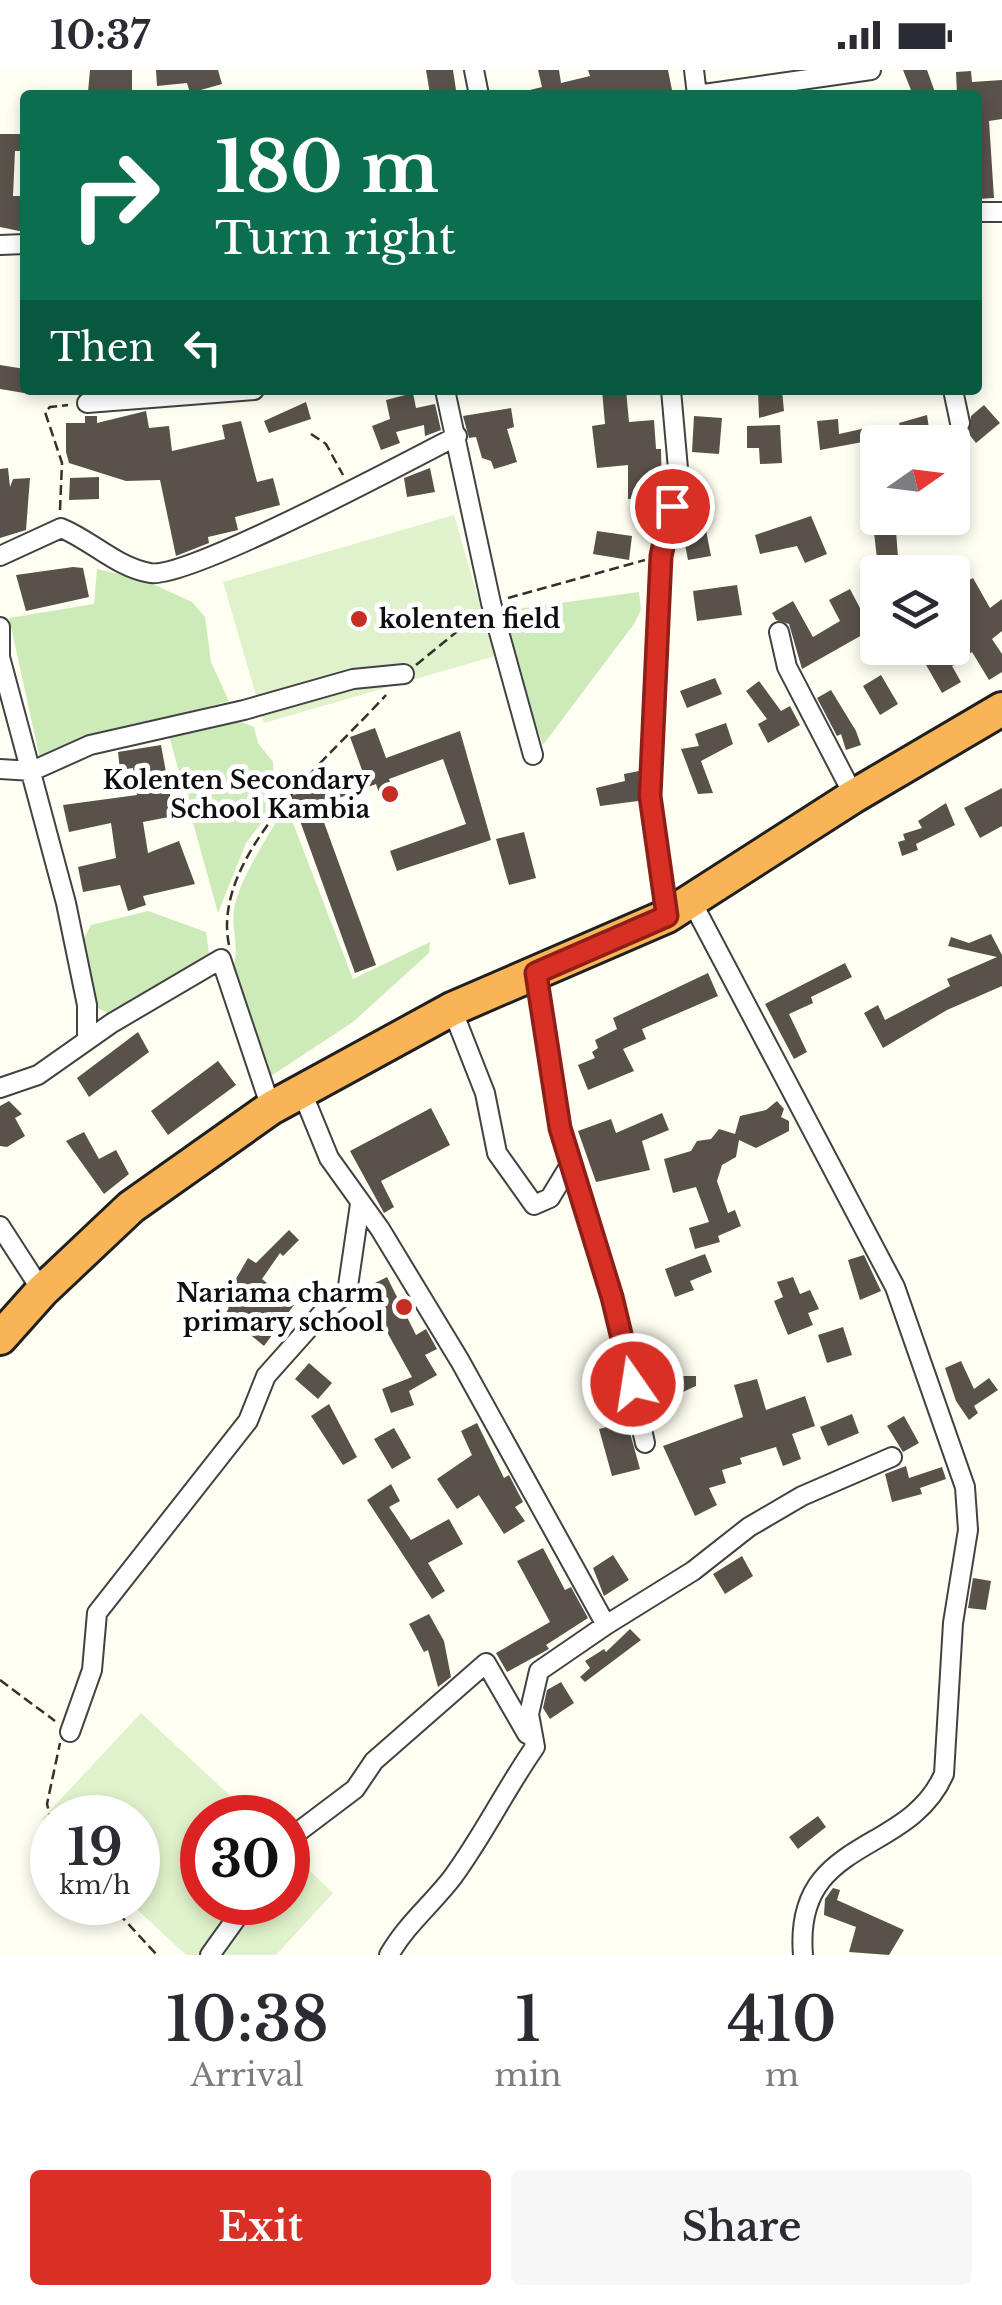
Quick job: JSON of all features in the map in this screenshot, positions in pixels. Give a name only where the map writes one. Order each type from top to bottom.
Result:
[{"type":"highway","points":[[0,1338],[42,1291],[131,1207],[271,1108],[452,1008],[679,909],[854,796],[1002,709]]},
{"type":"street","points":[[732,90],[871,70]]},
{"type":"street","points":[[87,403],[190,395]]},
{"type":"street","points":[[447,395],[491,603],[534,755]]},
{"type":"street","points":[[671,395],[679,480],[661,556],[650,796],[679,909],[894,1287],[968,1504],[953,1623],[944,1774],[935,1794],[920,1812],[843,1856],[822,1875],[807,1902],[801,1929],[803,1955]]},
{"type":"street","points":[[954,395],[960,423]]},
{"type":"street","points":[[0,556],[61,528],[124,565],[154,574],[217,554],[457,436]]},
{"type":"street","points":[[0,627],[0,656],[66,903],[87,1005],[87,1039]]},
{"type":"street","points":[[780,632],[787,667],[854,796]]},
{"type":"street","points":[[0,769],[32,771],[90,745],[244,710],[353,678],[404,674]]},
{"type":"street","points":[[0,1088],[38,1075],[87,1039],[221,959],[271,1108]]},
{"type":"street","points":[[536,973],[560,1128],[612,1297],[645,1443]]},
{"type":"street","points":[[452,1008],[485,1093],[497,1153],[534,1205],[550,1198],[570,1165]]},
{"type":"street","points":[[302,1092],[329,1158],[380,1229],[460,1361],[606,1625]]},
{"type":"street","points":[[70,1732],[92,1670],[97,1613],[248,1421],[266,1376],[324,1311],[347,1293],[360,1204]]},
{"type":"street","points":[[0,1226],[42,1291]]},
{"type":"street","points":[[389,1955],[404,1928],[448,1883],[484,1833],[498,1802],[534,1747],[529,1714],[539,1671],[762,1520],[892,1456]]},
{"type":"street","points":[[310,1823],[355,1789],[374,1761],[486,1663],[534,1747]]},
{"type":"street","points":[[210,1955],[232,1925]]},
{"type":"path","points":[[61,528],[62,463],[45,412],[50,407],[87,403]]},
{"type":"path","points":[[311,434],[326,444],[352,489]]},
{"type":"path","points":[[221,959],[229,948],[227,912],[250,847],[291,791],[318,770],[404,674],[491,603],[661,556]]},
{"type":"path","points":[[0,1680],[70,1732],[59,1744],[49,1795]]},
{"type":"path","points":[[134,1925],[157,1955]]},
{"type":"green space","name":"kolenten field","points":[[454,515],[495,656],[264,723],[223,582]]},
{"type":"green space","points":[[97,569],[144,580],[192,602],[205,617],[211,662],[229,701],[88,739],[40,759],[9,618],[94,604]]},
{"type":"green space","points":[[639,592],[641,610],[634,624],[543,745],[513,662],[502,611]]},
{"type":"green space","points":[[241,722],[254,727],[258,743],[273,762],[275,805],[246,843],[218,913],[168,732]]},
{"type":"green space","points":[[286,805],[353,979],[430,942],[429,953],[353,1022],[271,1076],[233,966],[234,912],[251,866]]},
{"type":"green space","points":[[148,911],[206,932],[209,953],[121,1011],[108,1013],[95,1007],[82,942],[91,925]]},
{"type":"green space","points":[[141,1713],[229,1795],[180,1795],[180,1925],[304,1925],[276,1955],[186,1955],[154,1925],[160,1925],[160,1795],[64,1795]]},
{"type":"green space","points":[[310,1871],[333,1893],[310,1918]]},
{"type":"building","points":[[90,70],[132,70],[132,90],[88,90]]},
{"type":"building","points":[[156,70],[218,70],[222,84],[201,90],[189,90],[187,83],[157,86]]},
{"type":"building","points":[[426,70],[453,70],[456,90],[429,90]]},
{"type":"building","points":[[538,70],[559,70],[561,83],[590,76],[588,70],[668,70],[672,90],[530,90],[542,87]]},
{"type":"building","points":[[903,70],[927,70],[934,90],[911,90]]},
{"type":"building","points":[[971,71],[972,82],[1002,80],[1002,119],[989,121],[994,198],[982,199],[982,90],[957,90],[956,72]]},
{"type":"building","points":[[0,134],[20,134],[20,151],[15,151],[13,196],[20,196],[20,231],[0,227]]},
{"type":"building","points":[[0,365],[20,368],[20,392],[0,389]]},
{"type":"building","points":[[413,395],[416,408],[435,404],[441,430],[425,436],[424,425],[396,432],[400,443],[381,450],[372,426],[390,419],[386,400]]},
{"type":"building","points":[[602,395],[626,395],[629,422],[654,420],[656,449],[661,449],[662,499],[628,499],[628,465],[597,468],[592,426],[605,424]]},
{"type":"building","points":[[758,395],[782,395],[784,411],[759,418]]},
{"type":"building","points":[[306,402],[311,419],[269,433],[264,421]]},
{"type":"building","points":[[984,405],[1000,423],[976,443],[970,436],[971,416]]},
{"type":"building","points":[[511,408],[514,427],[507,429],[517,462],[494,469],[491,461],[482,458],[476,437],[469,438],[463,416]]},
{"type":"building","points":[[146,411],[149,428],[169,426],[172,451],[225,439],[222,425],[241,421],[257,482],[273,478],[280,505],[235,517],[238,530],[208,537],[209,543],[176,556],[160,480],[126,481],[69,463],[66,452],[66,423],[85,423],[85,416],[97,416],[97,423]]},
{"type":"building","points":[[927,415],[928,425],[899,425]]},
{"type":"building","points":[[694,416],[722,418],[719,454],[692,452]]},
{"type":"building","points":[[838,419],[839,434],[860,429],[860,442],[820,450],[817,421]]},
{"type":"building","points":[[780,425],[782,463],[760,464],[759,448],[747,448],[747,426]]},
{"type":"building","points":[[8,468],[10,487],[13,479],[30,478],[26,530],[0,538],[0,469]]},
{"type":"building","points":[[430,468],[435,492],[407,497],[404,478]]},
{"type":"building","points":[[99,477],[99,499],[69,500],[70,478]]},
{"type":"building","points":[[811,516],[827,554],[805,563],[797,546],[760,554],[755,535]]},
{"type":"building","points":[[706,530],[711,556],[688,560],[683,534]]},
{"type":"building","points":[[597,531],[632,536],[629,560],[593,554]]},
{"type":"building","points":[[874,535],[896,535],[898,555],[877,555]]},
{"type":"building","points":[[83,568],[89,597],[26,611],[16,575]]},
{"type":"building","points":[[973,578],[990,608],[1002,599],[1002,631],[992,639],[1002,654],[1002,672],[989,680],[970,653]]},
{"type":"building","points":[[737,585],[742,615],[697,621],[693,591]]},
{"type":"building","points":[[850,589],[860,608],[860,636],[802,669],[789,624],[776,620],[772,613],[793,601],[813,637],[840,621],[829,600]]},
{"type":"building","points":[[926,665],[953,665],[961,682],[942,693]]},
{"type":"building","points":[[881,675],[898,704],[880,715],[863,686]]},
{"type":"building","points":[[715,678],[722,694],[687,708],[680,691]]},
{"type":"building","points":[[759,681],[781,711],[790,706],[800,725],[768,743],[758,724],[767,719],[746,691]]},
{"type":"building","points":[[831,690],[861,745],[846,750],[841,734],[837,736],[817,698]]},
{"type":"building","points":[[726,723],[733,744],[701,761],[713,793],[698,794],[681,749],[699,746],[695,734]]},
{"type":"building","points":[[375,728],[386,758],[460,731],[491,840],[397,871],[390,851],[466,824],[443,759],[389,779],[394,794],[381,799],[376,784],[318,806],[376,965],[355,973],[291,796],[362,770],[350,737]]},
{"type":"building","points":[[161,745],[174,816],[143,822],[148,853],[179,841],[195,884],[143,896],[146,905],[128,911],[120,885],[83,892],[78,867],[116,858],[111,823],[69,832],[63,805],[137,795],[133,768],[120,770],[118,752]]},
{"type":"building","points":[[639,771],[638,801],[600,806],[596,788],[625,781],[624,774]]},
{"type":"building","points":[[1002,788],[1002,826],[980,838],[964,808]]},
{"type":"building","points":[[946,803],[955,825],[916,844],[918,850],[902,856],[898,842],[905,840],[903,834],[922,828],[918,821]]},
{"type":"building","points":[[524,832],[536,878],[509,885],[496,839]]},
{"type":"building","points":[[991,934],[1002,955],[1002,986],[947,1010],[883,1048],[864,1013],[878,1005],[885,1020],[950,986],[947,979],[997,957],[948,946],[951,937],[969,943]]},
{"type":"building","points":[[845,963],[852,977],[811,997],[813,1003],[789,1014],[807,1052],[794,1059],[765,1004]]},
{"type":"building","points":[[708,973],[718,996],[642,1029],[646,1039],[623,1049],[634,1071],[588,1090],[578,1065],[595,1058],[595,1040],[617,1029],[613,1018]]},
{"type":"building","points":[[138,1032],[149,1052],[89,1097],[77,1078]]},
{"type":"building","points":[[218,1061],[236,1085],[168,1135],[151,1111]]},
{"type":"building","points":[[9,1101],[22,1114],[15,1118],[25,1136],[7,1147],[0,1146],[0,1106]]},
{"type":"building","points":[[777,1101],[784,1109],[781,1117],[789,1121],[789,1131],[756,1148],[739,1140],[736,1157],[722,1165],[717,1181],[728,1213],[735,1210],[741,1226],[718,1236],[720,1242],[695,1249],[689,1228],[709,1222],[696,1187],[673,1193],[664,1159],[691,1151],[697,1141],[711,1139],[719,1129],[735,1134],[740,1116],[766,1110]]},
{"type":"building","points":[[431,1108],[450,1145],[381,1181],[394,1207],[384,1213],[350,1151]]},
{"type":"building","points":[[662,1113],[669,1130],[642,1141],[650,1170],[596,1182],[578,1131],[611,1119],[616,1133]]},
{"type":"building","points":[[84,1132],[99,1159],[116,1150],[129,1174],[104,1194],[66,1141]]},
{"type":"building","points":[[289,1230],[299,1240],[283,1256],[280,1253],[262,1279],[294,1305],[264,1346],[225,1314],[229,1308],[222,1303],[248,1258],[256,1263]]},
{"type":"building","points":[[705,1254],[712,1272],[690,1281],[694,1290],[675,1297],[665,1269]]},
{"type":"building","points":[[864,1255],[881,1291],[860,1300],[848,1260]]},
{"type":"building","points":[[387,1277],[416,1335],[426,1329],[437,1349],[425,1355],[437,1375],[409,1391],[414,1405],[391,1413],[382,1389],[412,1377],[363,1289]]},
{"type":"building","points":[[793,1277],[800,1294],[810,1290],[819,1309],[808,1313],[813,1325],[788,1335],[774,1301],[783,1297],[777,1282]]},
{"type":"building","points":[[843,1327],[852,1355],[827,1363],[818,1335]]},
{"type":"building","points":[[961,1361],[974,1389],[989,1378],[998,1390],[974,1406],[978,1413],[969,1420],[956,1401],[945,1368]]},
{"type":"building","points":[[309,1363],[332,1383],[318,1399],[295,1379]]},
{"type":"building","points":[[671,1363],[676,1376],[696,1376],[696,1386],[650,1407],[642,1373]]},
{"type":"building","points":[[757,1379],[766,1410],[805,1396],[815,1426],[792,1434],[801,1459],[783,1466],[776,1447],[740,1458],[742,1464],[722,1470],[726,1483],[709,1488],[717,1505],[695,1516],[663,1446],[743,1417],[734,1385]]},
{"type":"building","points":[[329,1404],[357,1457],[343,1465],[311,1416]]},
{"type":"building","points":[[852,1414],[859,1433],[828,1446],[820,1427]]},
{"type":"building","points":[[904,1416],[919,1443],[903,1452],[887,1426]]},
{"type":"building","points":[[627,1422],[640,1469],[612,1476],[599,1429]]},
{"type":"building","points":[[477,1423],[504,1478],[509,1475],[523,1502],[515,1507],[525,1521],[504,1534],[479,1495],[457,1509],[437,1479],[472,1455],[461,1431]]},
{"type":"building","points":[[394,1428],[411,1458],[392,1469],[374,1439]]},
{"type":"building","points":[[906,1466],[909,1478],[942,1467],[946,1479],[920,1488],[922,1494],[892,1502],[885,1474]]},
{"type":"building","points":[[391,1484],[400,1501],[389,1507],[411,1540],[449,1519],[463,1544],[428,1563],[445,1591],[432,1599],[367,1500]]},
{"type":"building","points":[[543,1548],[565,1590],[571,1587],[588,1618],[546,1645],[549,1649],[507,1672],[496,1653],[550,1622],[517,1561]]},
{"type":"building","points":[[613,1555],[629,1580],[604,1596],[593,1568]]},
{"type":"building","points":[[742,1556],[753,1576],[725,1594],[713,1574]]},
{"type":"building","points":[[973,1578],[991,1581],[986,1610],[968,1608]]},
{"type":"building","points":[[429,1614],[444,1641],[451,1677],[438,1687],[428,1650],[424,1652],[409,1624]]},
{"type":"building","points":[[630,1629],[641,1640],[585,1682],[580,1677],[590,1668],[585,1661],[604,1649],[606,1652]]},
{"type":"building","points":[[561,1682],[574,1703],[550,1719],[543,1708],[547,1690]]},
{"type":"building","points":[[818,1816],[826,1827],[798,1849],[789,1837]]},
{"type":"building","points":[[833,1888],[840,1890],[837,1900],[904,1930],[889,1955],[849,1952],[856,1927],[824,1915],[825,1899]]},
{"type":"place","name":"kolenten field","points":[[359,619]]},
{"type":"place","name":"Kolenten Secondary School Kambia","points":[[390,794]]},
{"type":"place","name":"Nariama charm primary school","points":[[404,1307]]},
{"type":"route","points":[[633,1384],[612,1297],[560,1128],[536,973],[667,916],[650,796],[661,556],[672,506]]}]
